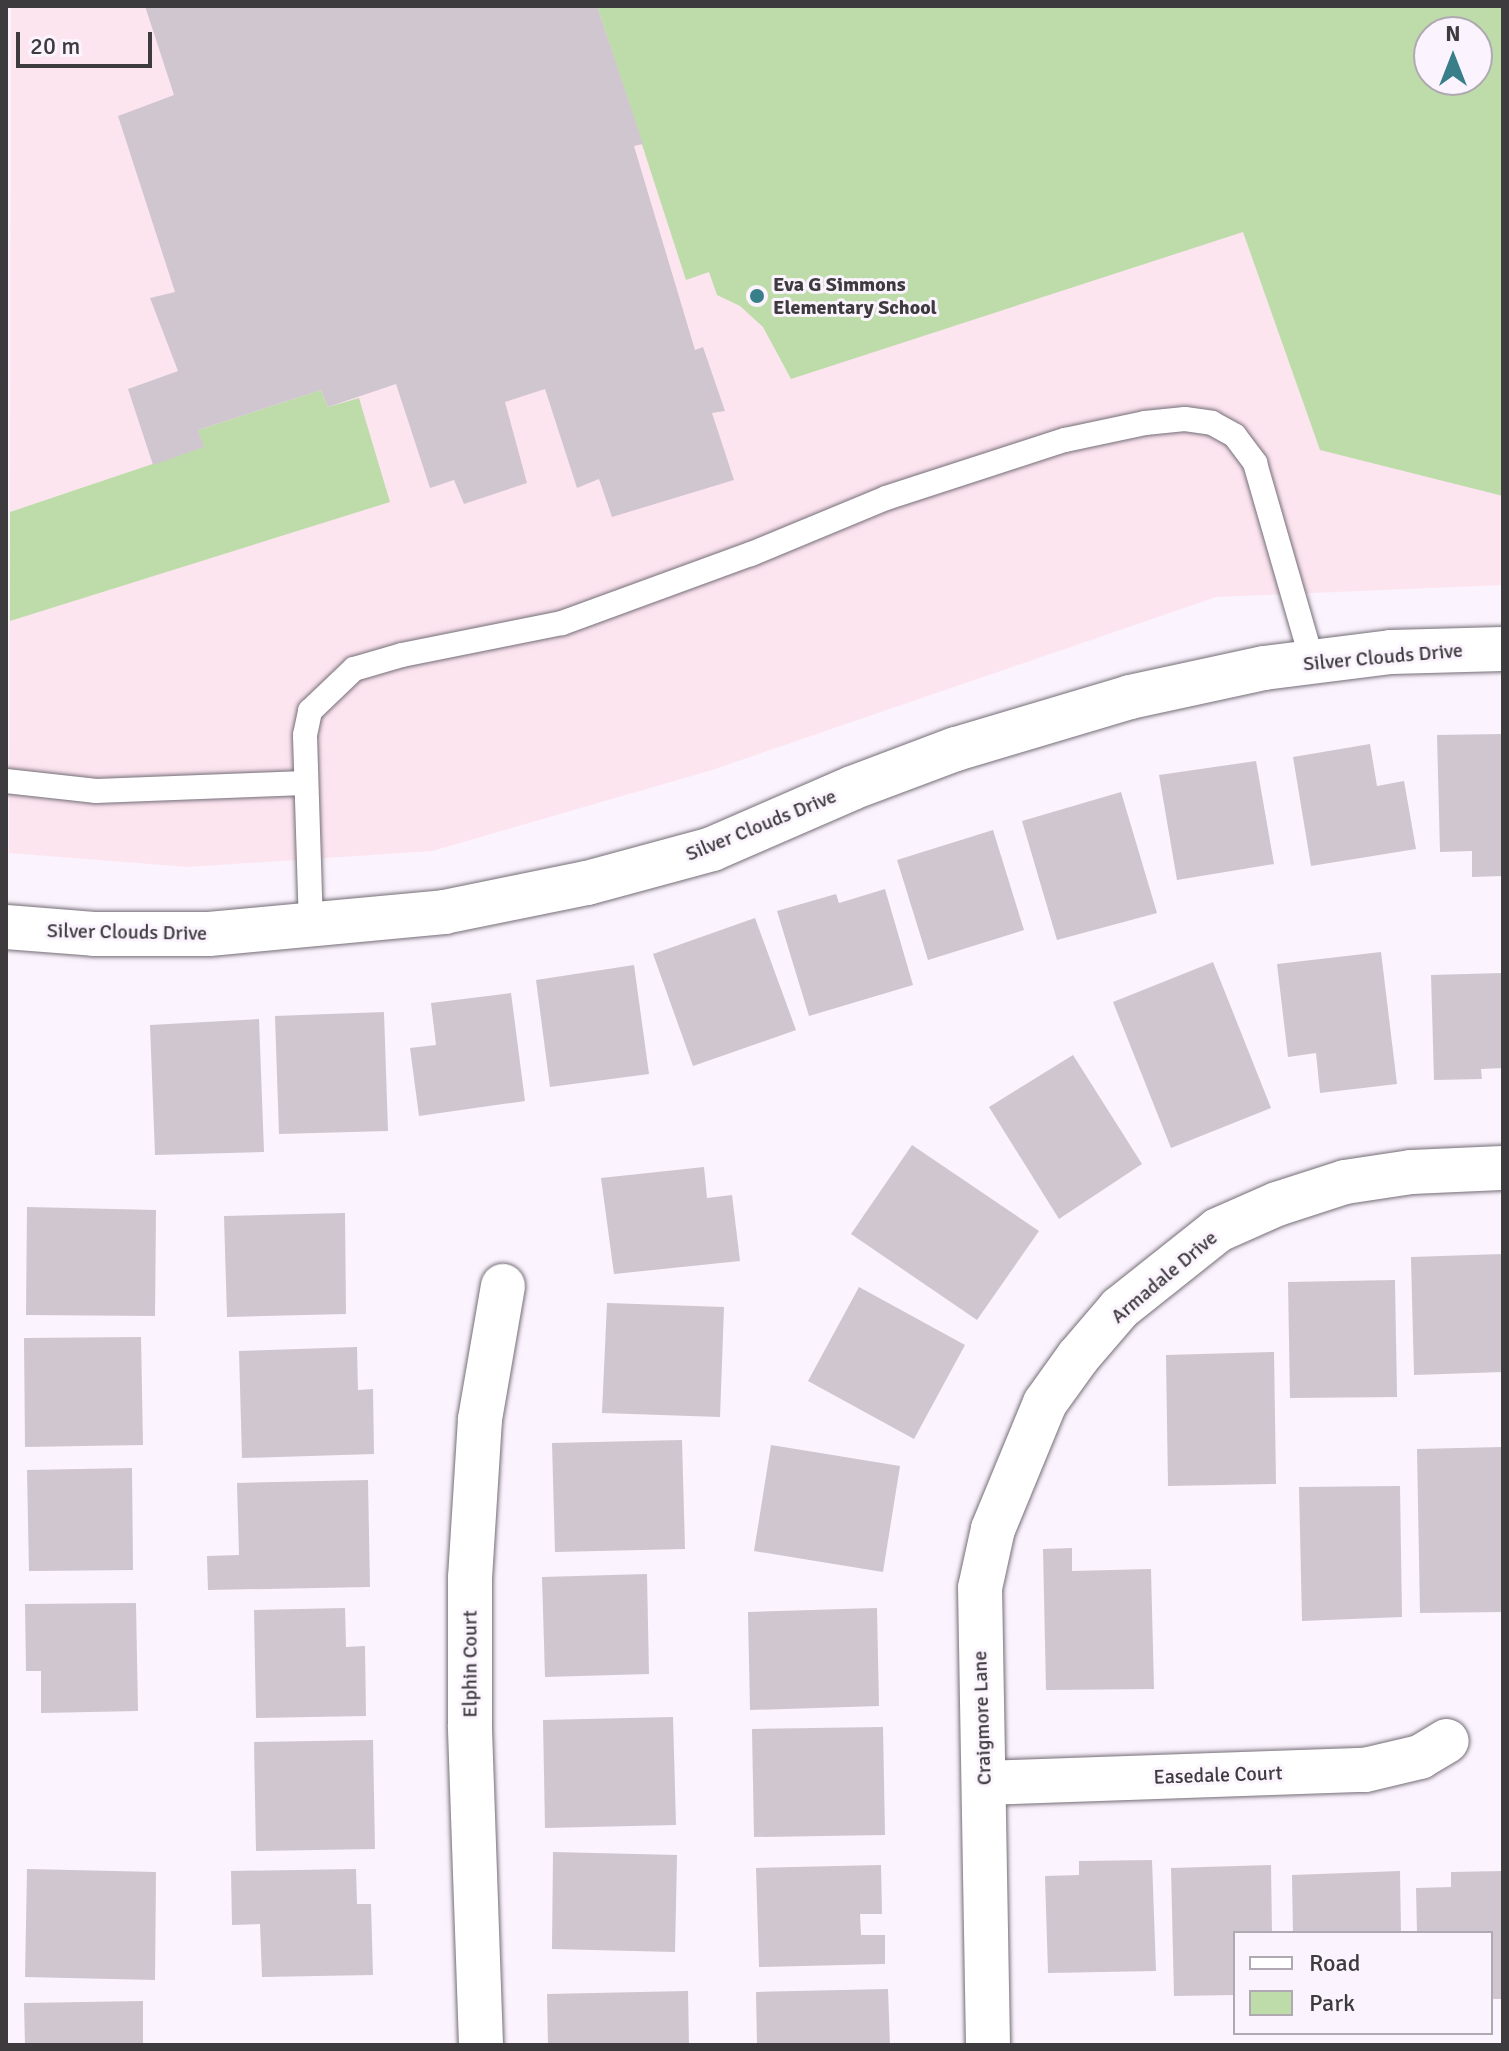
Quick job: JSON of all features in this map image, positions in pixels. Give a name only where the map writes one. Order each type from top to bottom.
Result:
[{"type":"street","name":"Silver Clouds Drive","points":[[6,927],[94,934],[209,934],[311,927],[444,912],[587,883],[712,849],[852,788],[1025,726],[1130,697],[1264,668],[1312,661],[1391,652],[1503,649]]},
{"type":"street","name":"Armadale Drive","points":[[1045,1403],[1078,1357],[1120,1308],[1218,1230],[1277,1204],[1345,1182],[1411,1172],[1503,1168]]},
{"type":"street","name":"Elphin Court","points":[[481,2045],[470,1725],[470,1578],[480,1419],[503,1286]]},
{"type":"street","name":"Craigmore Lane","points":[[988,2045],[980,1588],[993,1529],[1045,1403]]},
{"type":"street","name":"Easedale Court","points":[[984,1783],[1365,1770],[1420,1757],[1447,1741]]},
{"type":"lane","points":[[311,927],[305,735],[310,711],[354,669],[589,615],[886,498],[1065,440],[1145,423],[1185,419],[1212,423],[1235,436],[1255,463],[1312,661]]},
{"type":"lane","points":[[6,781],[96,791],[305,783]]},
{"type":"shaded area","name":"Eva G Simmons Elementary School","points":[[11,6],[1503,6],[1503,585],[1216,597],[712,770],[432,851],[188,867],[9,853]]},
{"type":"green space","points":[[597,6],[1503,6],[1503,496],[1320,450],[1243,232],[791,379],[763,327],[740,306],[717,295],[709,272],[686,280]]},
{"type":"green space","points":[[321,390],[328,407],[359,398],[390,502],[10,621],[10,512],[203,447],[198,430]]},
{"type":"building","points":[[145,6],[597,6],[643,144],[634,146],[695,350],[703,347],[725,411],[712,413],[734,480],[612,517],[599,479],[577,488],[545,389],[505,402],[527,483],[464,504],[454,480],[430,488],[396,384],[328,407],[321,390],[198,430],[204,447],[153,465],[128,389],[178,371],[150,298],[175,292],[118,116],[174,95]]},
{"type":"building","points":[[1503,734],[1503,876],[1472,877],[1472,851],[1440,852],[1437,735]]},
{"type":"building","points":[[1370,744],[1377,786],[1404,781],[1416,849],[1311,866],[1293,757]]},
{"type":"building","points":[[1256,761],[1274,864],[1177,880],[1159,775]]},
{"type":"building","points":[[1121,792],[1157,913],[1057,940],[1022,821]]},
{"type":"building","points":[[993,830],[1024,930],[928,960],[897,860]]},
{"type":"building","points":[[885,889],[913,985],[809,1016],[777,911],[836,894],[839,903]]},
{"type":"building","points":[[755,918],[796,1030],[693,1066],[653,954]]},
{"type":"building","points":[[1381,952],[1397,1084],[1320,1093],[1316,1053],[1288,1057],[1277,964]]},
{"type":"building","points":[[1213,962],[1271,1108],[1171,1148],[1113,1002]]},
{"type":"building","points":[[634,965],[649,1074],[550,1087],[536,980]]},
{"type":"building","points":[[1503,973],[1503,1068],[1481,1069],[1482,1079],[1434,1080],[1431,975]]},
{"type":"building","points":[[511,993],[525,1101],[419,1116],[410,1048],[436,1045],[431,1003]]},
{"type":"building","points":[[384,1012],[388,1131],[279,1134],[275,1016]]},
{"type":"building","points":[[259,1019],[264,1152],[155,1155],[150,1025]]},
{"type":"building","points":[[1073,1055],[1142,1164],[1059,1219],[989,1107]]},
{"type":"building","points":[[912,1145],[1039,1231],[977,1320],[851,1234]]},
{"type":"building","points":[[704,1167],[707,1198],[732,1195],[740,1261],[614,1274],[601,1178]]},
{"type":"building","points":[[27,1207],[156,1210],[155,1316],[26,1315]]},
{"type":"building","points":[[345,1213],[346,1314],[227,1317],[224,1216]]},
{"type":"building","points":[[1503,1254],[1503,1372],[1414,1375],[1411,1257]]},
{"type":"building","points":[[1395,1280],[1397,1397],[1290,1398],[1288,1282]]},
{"type":"building","points":[[859,1287],[965,1345],[914,1439],[808,1381]]},
{"type":"building","points":[[607,1303],[724,1307],[720,1417],[602,1413]]},
{"type":"building","points":[[141,1337],[143,1445],[25,1447],[24,1338]]},
{"type":"building","points":[[357,1347],[358,1390],[373,1389],[374,1454],[242,1458],[239,1351]]},
{"type":"building","points":[[1274,1352],[1276,1484],[1168,1486],[1166,1355]]},
{"type":"building","points":[[682,1440],[685,1549],[555,1552],[552,1443]]},
{"type":"building","points":[[771,1445],[900,1466],[883,1572],[754,1551]]},
{"type":"building","points":[[1503,1447],[1503,1612],[1420,1613],[1417,1449]]},
{"type":"building","points":[[132,1468],[133,1570],[29,1571],[27,1470]]},
{"type":"building","points":[[368,1480],[370,1587],[208,1590],[207,1556],[239,1555],[237,1483]]},
{"type":"building","points":[[1400,1486],[1402,1617],[1302,1621],[1299,1487]]},
{"type":"building","points":[[1072,1548],[1072,1571],[1151,1569],[1154,1689],[1046,1690],[1043,1549]]},
{"type":"building","points":[[647,1574],[649,1674],[545,1677],[542,1577]]},
{"type":"building","points":[[136,1603],[138,1711],[41,1713],[41,1671],[26,1671],[25,1604]]},
{"type":"building","points":[[345,1608],[346,1647],[365,1646],[366,1716],[256,1718],[254,1610]]},
{"type":"building","points":[[877,1608],[879,1706],[750,1710],[748,1612]]},
{"type":"building","points":[[673,1717],[676,1825],[545,1828],[543,1720]]},
{"type":"building","points":[[883,1727],[885,1835],[754,1837],[752,1729]]},
{"type":"building","points":[[373,1740],[375,1849],[256,1851],[254,1742]]},
{"type":"building","points":[[553,1852],[677,1855],[675,1952],[552,1949]]},
{"type":"building","points":[[1152,1860],[1156,1971],[1048,1973],[1045,1876],[1079,1875],[1079,1861]]},
{"type":"building","points":[[881,1865],[882,1914],[860,1914],[861,1935],[885,1935],[885,1964],[759,1967],[756,1868]]},
{"type":"building","points":[[1271,1865],[1272,1931],[1233,1931],[1233,1995],[1174,1996],[1171,1868]]},
{"type":"building","points":[[27,1869],[156,1872],[155,1980],[25,1977]]},
{"type":"building","points":[[356,1869],[357,1904],[371,1904],[373,1975],[262,1977],[260,1924],[232,1925],[231,1871]]},
{"type":"building","points":[[1400,1871],[1401,1931],[1293,1931],[1292,1875]]},
{"type":"building","points":[[1503,1871],[1503,1999],[1493,1999],[1493,1931],[1417,1931],[1416,1888],[1451,1887],[1451,1872]]},
{"type":"building","points":[[888,1989],[890,2045],[757,2045],[756,1992]]},
{"type":"building","points":[[688,1991],[689,2045],[548,2045],[547,1994]]},
{"type":"building","points":[[143,2001],[143,2045],[25,2045],[24,2003]]},
{"type":"place","name":"Eva G Simmons Elementary School","points":[[757,296]]}]
